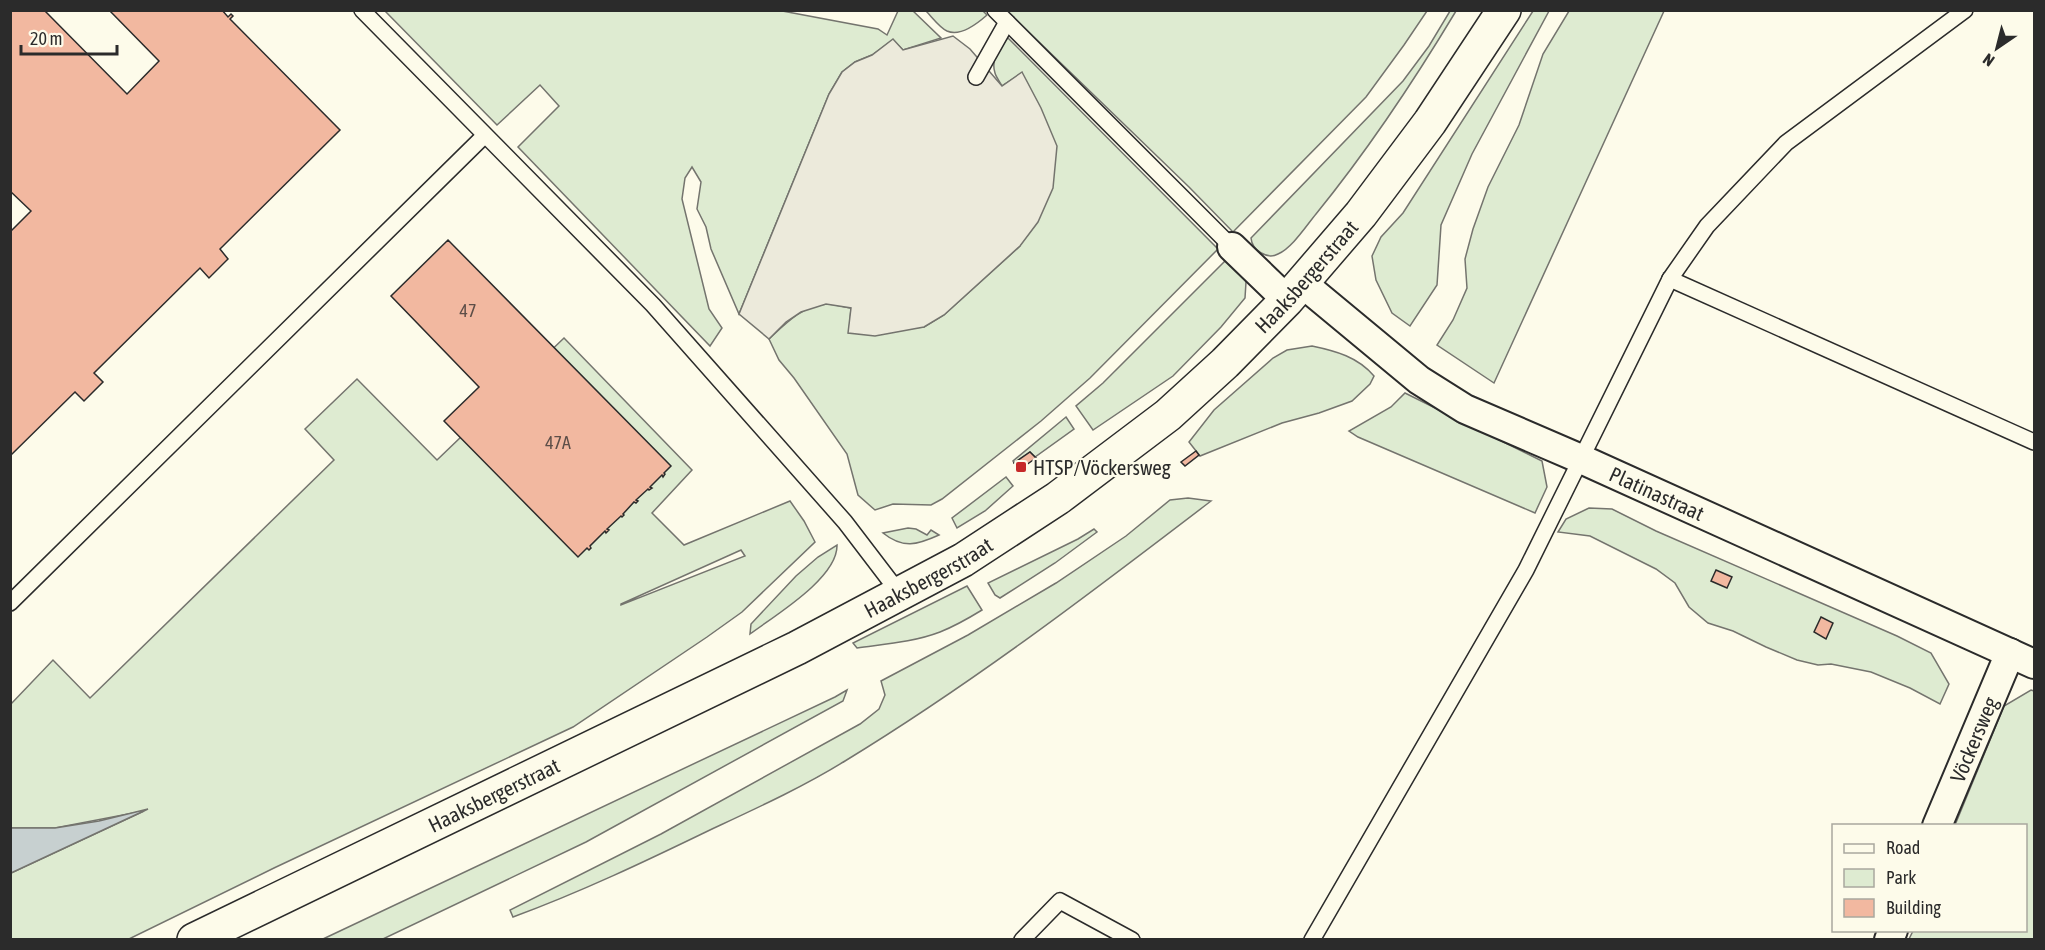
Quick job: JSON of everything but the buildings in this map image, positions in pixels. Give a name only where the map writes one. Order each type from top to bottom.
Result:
[{"type":"main road","name":"Haaksbergerstraat","points":[[194,939],[797,648],[963,560],[1103,465],[1168,416],[1225,363],[1294,291],[1361,214],[1424,131],[1504,10]]},
{"type":"street","name":"Platinastraat","points":[[1232,247],[1294,291],[1350,324],[1433,390],[1465,409],[2022,658]]},
{"type":"street","name":"Vöckersweg","points":[[1938,824],[2022,658]]},
{"type":"lane","points":[[362,10],[653,305],[845,522],[900,594]]},
{"type":"lane","points":[[995,10],[1232,247]]},
{"type":"lane","points":[[1312,939],[1526,570],[1670,279],[1707,226],[1786,143],[1965,10]]},
{"type":"lane","points":[[976,77],[1007,22]]},
{"type":"lane","points":[[10,603],[484,136]]},
{"type":"lane","points":[[1670,279],[2034,442]]},
{"type":"lane","points":[[1022,939],[1060,901],[1132,939]]},
{"type":"green space","points":[[777,10],[878,29],[887,35],[898,11],[912,10],[941,38],[903,50],[893,40],[842,72],[829,94],[739,314],[711,249],[706,227],[697,209],[701,182],[692,167],[685,178],[682,199],[709,309],[722,328],[710,346],[518,147],[559,106],[540,85],[497,125],[385,11]]},
{"type":"green space","points":[[926,11],[983,11],[987,15],[963,31],[952,32],[941,27]]},
{"type":"green space","points":[[1007,11],[1427,11],[1366,97],[1233,232]]},
{"type":"green space","points":[[1450,11],[1456,11],[1407,89],[1354,165],[1303,230],[1288,247],[1274,256],[1265,255],[1257,250],[1251,238],[1403,81],[1429,46]]},
{"type":"green space","points":[[1533,11],[1549,11],[1472,154],[1441,225],[1437,285],[1410,326],[1392,313],[1376,280],[1372,256],[1381,237],[1403,213]]},
{"type":"green space","points":[[1569,11],[1664,11],[1494,383],[1437,345],[1453,320],[1467,288],[1465,259],[1488,187],[1519,125],[1543,54]]},
{"type":"green space","points":[[1008,38],[1218,249],[1090,378],[1041,421],[942,499],[931,505],[893,504],[875,510],[858,495],[847,454],[779,360],[769,339],[802,312],[827,304],[851,308],[849,333],[924,327],[944,315],[1020,246],[1022,73],[1002,86],[994,68],[996,54]]},
{"type":"green space","points":[[1227,259],[1243,274],[1246,282],[1245,298],[1221,327],[1173,376],[1093,430],[1076,406],[1103,383]]},
{"type":"green space","points":[[564,338],[692,470],[652,513],[684,545],[790,501],[815,542],[742,612],[573,727],[129,939],[11,939],[11,873],[144,811],[55,828],[11,828],[10,705],[53,660],[90,698],[334,460],[305,429],[357,379],[437,460]],"holes":[[[741,550],[745,556],[621,605]]]},
{"type":"green space","points":[[1312,346],[1354,359],[1374,376],[1370,384],[1352,401],[1282,423],[1200,456],[1189,442],[1214,410],[1273,358],[1287,350]]},
{"type":"green space","points":[[1405,393],[1542,461],[1547,487],[1535,513],[1358,437],[1349,431],[1391,407]]},
{"type":"green space","points":[[1066,417],[1074,429],[1035,457],[1030,452],[1014,463],[1013,461]]},
{"type":"green space","points":[[1006,477],[1013,486],[985,511],[957,528],[952,518]]},
{"type":"green space","points":[[1188,498],[1211,501],[1077,603],[986,668],[845,761],[780,797],[663,853],[588,887],[513,917],[510,910],[661,834],[860,724],[879,709],[885,695],[881,681],[968,635],[1056,583],[1126,536],[1170,500]]},
{"type":"green space","points":[[1589,508],[1612,509],[1656,531],[1931,653],[1949,684],[1940,704],[1910,688],[1871,672],[1797,660],[1733,631],[1708,623],[1689,607],[1675,583],[1656,569],[1590,536],[1558,532],[1566,519]]},
{"type":"green space","points":[[908,528],[916,529],[927,535],[931,530],[939,535],[910,544],[897,541],[883,533]]},
{"type":"green space","points":[[1094,529],[1097,532],[1055,563],[1000,598],[995,595],[988,583]]},
{"type":"green space","points":[[837,545],[835,558],[816,583],[788,607],[750,634],[751,624],[796,576],[818,557]]},
{"type":"green space","points":[[967,586],[982,610],[956,625],[910,640],[857,648],[853,643]]},
{"type":"green space","points":[[847,690],[843,701],[586,842],[383,939],[323,939],[835,697]]},
{"type":"green space","points":[[2031,690],[2034,691],[2034,939],[1909,939],[1912,932],[2027,932],[2027,824],[1955,824],[2004,706]]},
{"type":"shaded area","points":[[953,36],[970,49],[1002,86],[1022,72],[1041,108],[1057,146],[1053,188],[1038,222],[1020,246],[944,315],[924,327],[875,336],[848,333],[851,308],[826,304],[801,312],[786,322],[769,339],[739,314],[829,94],[842,72],[855,62],[872,55],[893,39],[903,50]]},
{"type":"shaded area","points":[[148,809],[11,873],[11,828],[55,828],[99,821]]},
{"type":"place","name":"HTSP/Vöckersweg","points":[[1021,467]]}]
